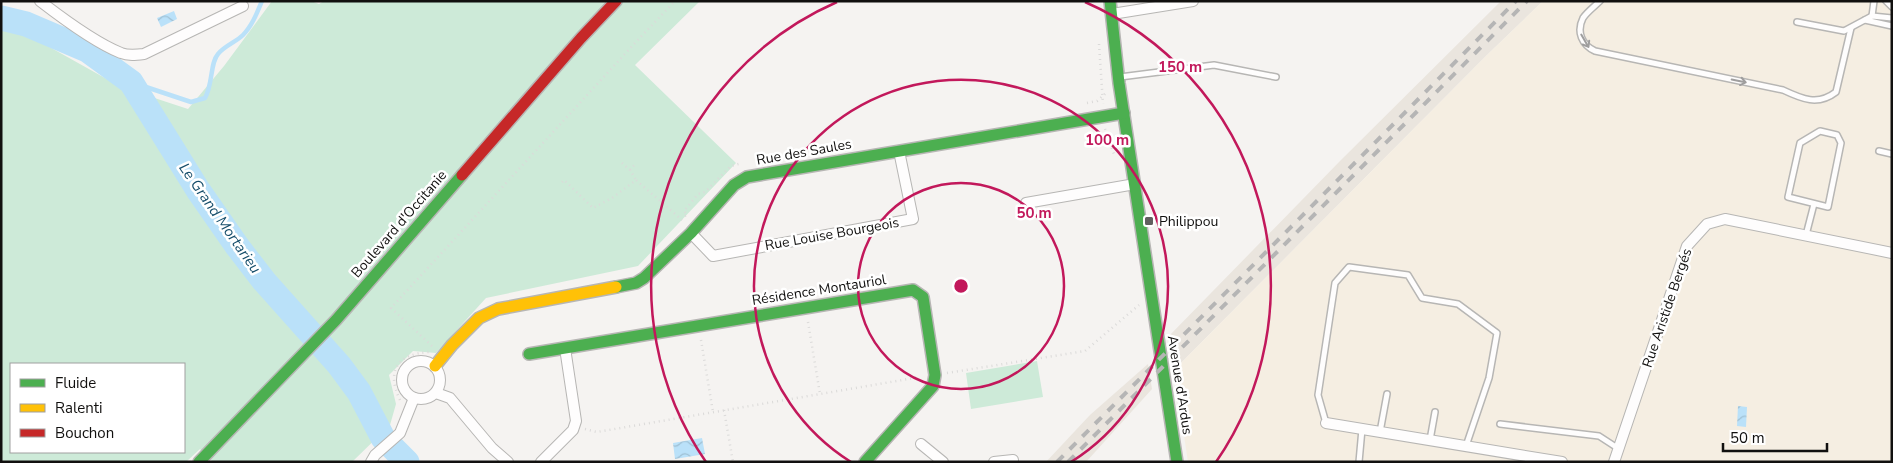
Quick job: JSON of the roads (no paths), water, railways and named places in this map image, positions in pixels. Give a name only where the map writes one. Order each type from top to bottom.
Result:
[{"type":"street","points":[[40,1],[72,24],[110,47],[121,53],[132,55],[144,54],[243,6]]},
{"type":"street","name":"Boulevard d'Occitanie","points":[[200,462],[336,320],[581,38],[616,1]]},
{"type":"street","name":"Avenue d'Ardus","points":[[1110,1],[1124,113],[1177,462]]},
{"type":"street","points":[[1112,14],[1193,1]]},
{"type":"street","name":"Rue des Saules","points":[[435,366],[456,340],[479,318],[498,309],[636,283],[644,278],[691,233],[734,185],[747,178],[1124,113]]},
{"type":"street","name":"Rue Louise Bourgeois","points":[[691,233],[713,256],[913,219],[899,151]]},
{"type":"street","points":[[1026,203],[1135,184]]},
{"type":"street","name":"Rue Aristide Bergés","points":[[1614,462],[1687,246],[1707,224],[1725,219],[1892,253]]},
{"type":"street","name":"Résidence Montauriol","points":[[529,354],[913,290],[923,297],[935,375],[933,386],[865,462]]},
{"type":"street","points":[[541,462],[573,430],[576,421],[565,348]]},
{"type":"street","points":[[419,360],[428,361],[435,366],[441,379],[440,387],[436,394],[426,399],[414,398],[407,393],[403,386],[402,378],[405,369],[411,363],[419,360]]},
{"type":"street","points":[[436,394],[450,398],[492,448],[508,462]]},
{"type":"street","points":[[373,458],[400,433],[414,398]]},
{"type":"street","points":[[1326,423],[1562,462]]},
{"type":"street","points":[[921,444],[943,462]]},
{"type":"street","points":[[994,462],[1013,460]]},
{"type":"lane","points":[[1600,1],[1584,17],[1579,29],[1587,47],[1784,90],[1802,99],[1817,101],[1828,98],[1836,92],[1851,28]]},
{"type":"lane","points":[[1872,16],[1874,1]]},
{"type":"lane","points":[[1886,1],[1892,7]]},
{"type":"lane","points":[[1797,22],[1844,31],[1872,16],[1892,18]]},
{"type":"lane","points":[[1865,20],[1892,26]]},
{"type":"lane","points":[[1119,77],[1214,65],[1276,77]]},
{"type":"lane","points":[[1820,131],[1837,135],[1841,143],[1828,207],[1814,204],[1788,198],[1800,143],[1820,131]]},
{"type":"lane","points":[[1879,152],[1892,154]]},
{"type":"lane","points":[[1806,235],[1814,204]]},
{"type":"lane","points":[[1326,423],[1318,395],[1335,283],[1349,266],[1408,276],[1422,298],[1458,304],[1497,333],[1489,378],[1466,446]]},
{"type":"lane","points":[[1380,432],[1387,394]]},
{"type":"lane","points":[[1430,440],[1436,412]]},
{"type":"lane","points":[[1500,424],[1599,436],[1619,449]]},
{"type":"lane","points":[[1359,462],[1362,429]]},
{"type":"water","points":[[174,11],[177,19],[161,27],[157,18]]},
{"type":"water","points":[[1738,406],[1747,407],[1746,427],[1737,426]]},
{"type":"water","points":[[702,438],[705,454],[675,459],[673,443]]},
{"type":"waterway","points":[[131,82],[191,102],[205,98],[215,58],[246,31],[262,1]]},
{"type":"waterway","name":"Le Grand Mortarieu","points":[[1,18],[26,24],[87,50],[131,82],[198,190],[237,246],[264,281],[339,365],[359,392],[383,438],[407,462]]},
{"type":"railway","points":[[1057,462],[1516,1]]},
{"type":"railway","points":[[1068,462],[1527,1]]},
{"type":"place","name":"Philippou","points":[[1149,221]]}]
